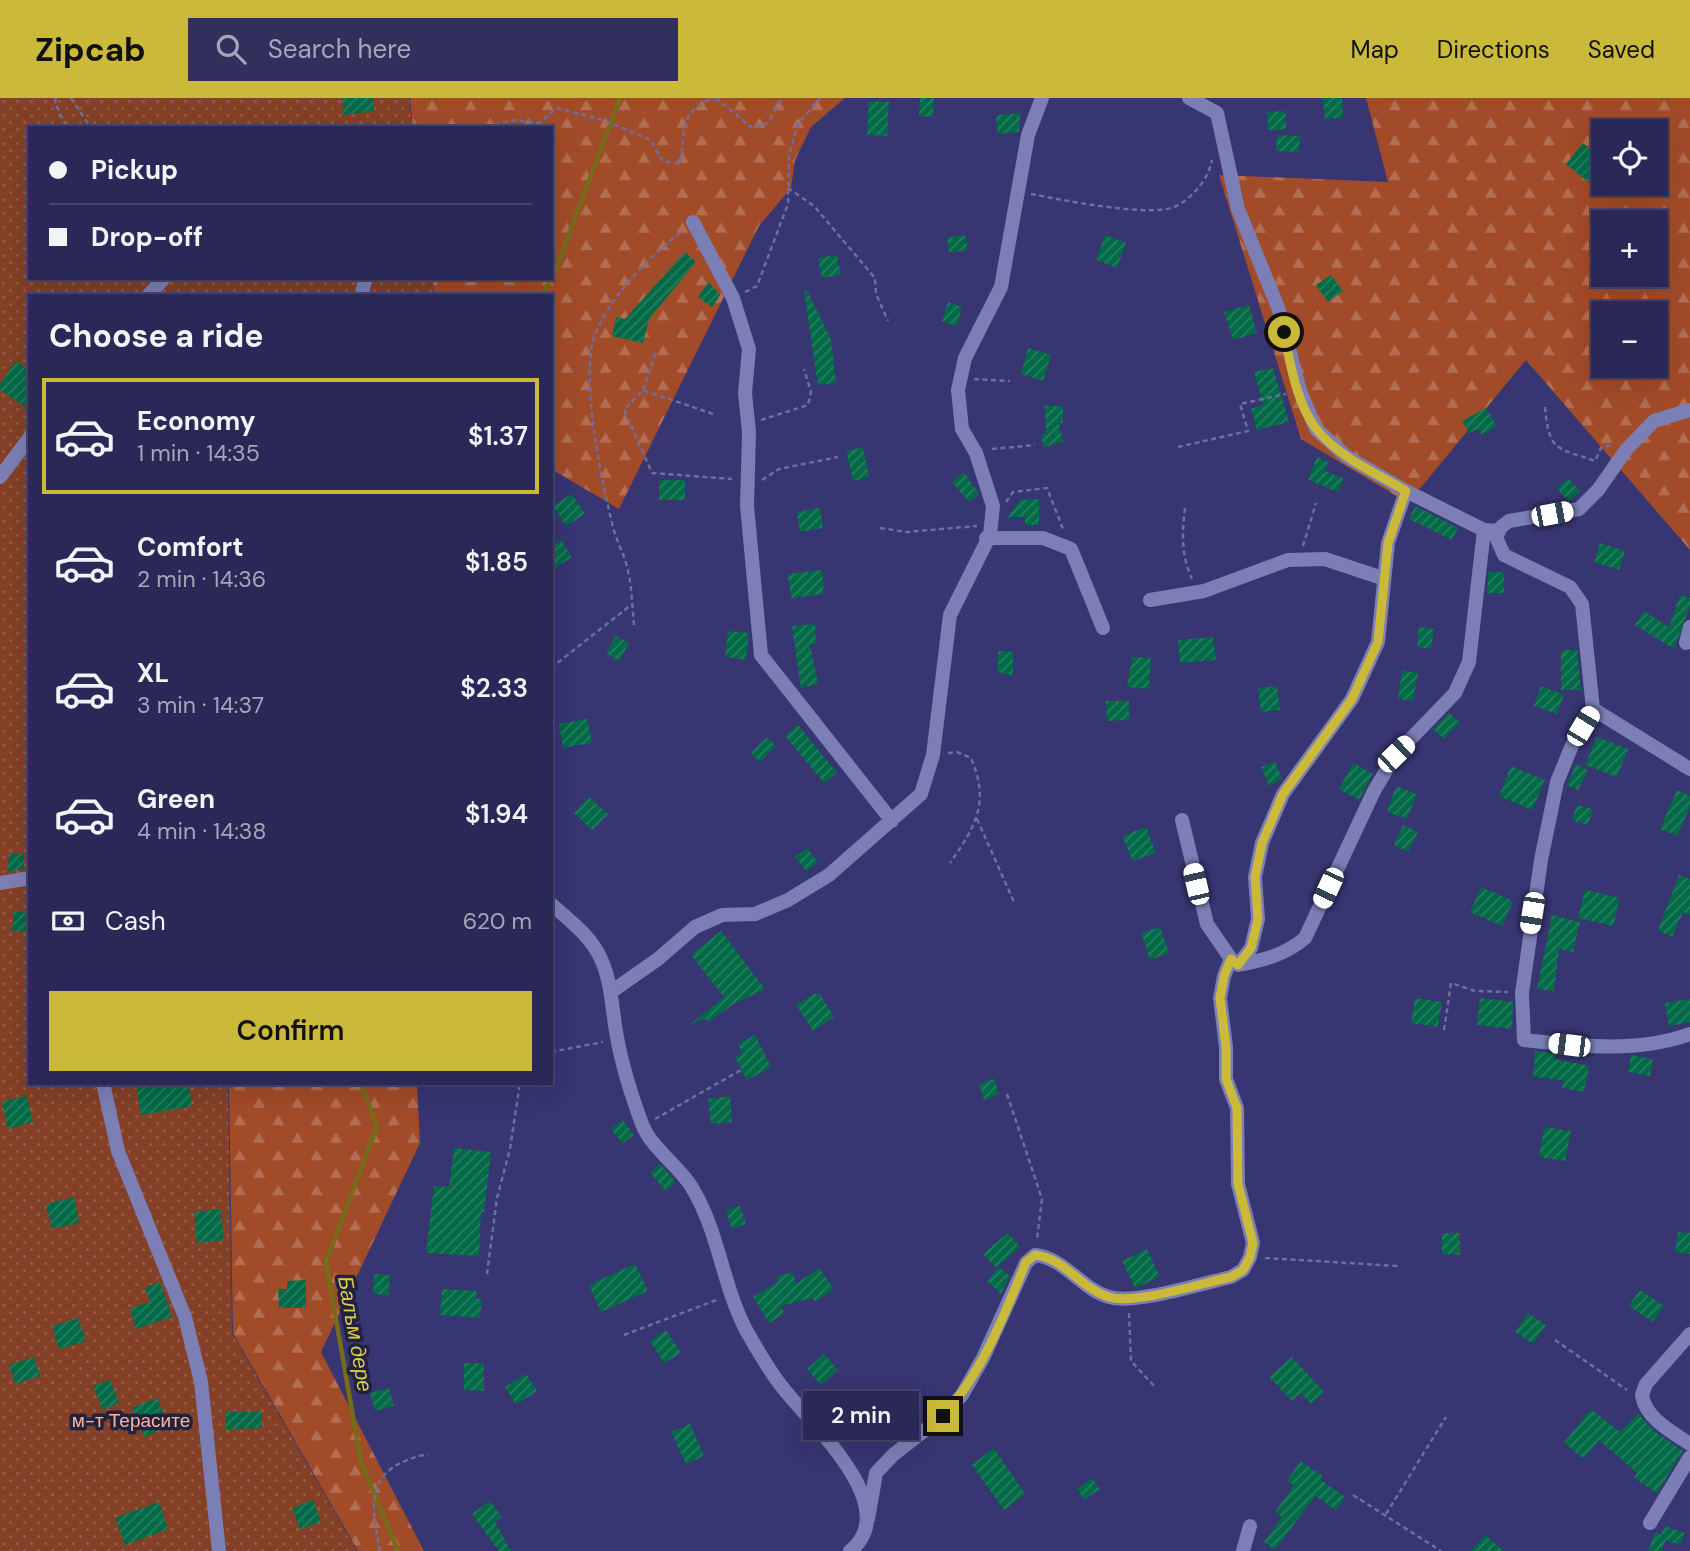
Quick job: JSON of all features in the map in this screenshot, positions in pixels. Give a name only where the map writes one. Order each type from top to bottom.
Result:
[{"type":"street","points":[[611,992],[658,959],[695,927],[722,915],[755,914],[829,875],[920,794],[933,755],[950,615],[992,524],[993,506],[974,451],[962,429],[958,390],[965,358],[1001,287],[1028,135],[1042,98]]},
{"type":"street","points":[[1189,98],[1217,113],[1238,209],[1279,310],[1300,391],[1316,429],[1347,457],[1406,491],[1491,530],[1504,555],[1570,587],[1582,604],[1593,709],[1573,743],[1556,782],[1537,880],[1522,993],[1524,1040],[1588,1048],[1638,1044],[1690,1034]]},
{"type":"street","points":[[693,222],[733,298],[749,349],[745,393],[748,424],[747,506],[761,655],[892,821]]},
{"type":"street","points":[[150,294],[162,280]]},
{"type":"street","points":[[1491,530],[1509,521],[1578,509],[1654,421],[1690,410]]},
{"type":"street","points":[[0,477],[28,440]]},
{"type":"street","points":[[850,1551],[866,1532],[876,1473],[893,1455],[943,1416],[962,1395],[983,1358],[1026,1262],[1035,1255],[1050,1256],[1107,1297],[1129,1300],[1231,1277],[1243,1270],[1250,1257],[1253,1243],[1238,1184],[1237,1108],[1226,1079],[1226,1047],[1220,998],[1224,976],[1251,948],[1258,919],[1255,877],[1262,843],[1283,794],[1352,699],[1378,642],[1382,578],[1388,543],[1406,491]]},
{"type":"street","points":[[1235,962],[1289,951],[1305,938],[1374,791],[1396,754],[1455,693],[1469,662],[1491,530]]},
{"type":"street","points":[[986,538],[1043,538],[1071,549],[1103,628]]},
{"type":"street","points":[[1150,600],[1197,592],[1288,560],[1325,559],[1382,578]]},
{"type":"street","points":[[1686,643],[1690,627]]},
{"type":"street","points":[[1593,709],[1690,769]]},
{"type":"street","points":[[1182,820],[1207,924],[1235,962]]},
{"type":"street","points":[[0,883],[28,878]]},
{"type":"street","points":[[553,906],[583,933],[600,958],[611,992],[617,1039],[643,1126],[690,1185],[718,1246],[733,1303],[781,1385],[846,1463],[858,1484],[868,1519]]},
{"type":"street","points":[[103,1085],[118,1151],[185,1317],[201,1382],[219,1551]]},
{"type":"street","points":[[1690,1334],[1646,1384],[1642,1401],[1664,1426],[1690,1444]]},
{"type":"street","points":[[1650,1522],[1690,1457]]},
{"type":"street","points":[[1242,1551],[1250,1525]]},
{"type":"path","points":[[56,98],[55,103],[66,126]]},
{"type":"path","points":[[71,98],[90,126]]},
{"type":"path","points":[[487,126],[515,120],[538,122],[557,108],[603,120],[651,140],[662,161],[680,164],[684,142],[682,126],[691,112],[715,98],[752,128],[768,122],[782,98]]},
{"type":"path","points":[[733,298],[757,285],[788,204],[789,155],[798,124],[820,98]]},
{"type":"path","points":[[1018,191],[1140,209],[1171,208],[1191,197],[1211,167],[1212,154]]},
{"type":"path","points":[[788,188],[814,206],[875,278],[876,294],[888,321]]},
{"type":"path","points":[[635,625],[628,568],[613,529],[597,451],[590,377],[595,334],[616,298],[653,254],[693,222]]},
{"type":"path","points":[[656,351],[643,390],[624,410],[652,473],[725,477],[747,483],[759,482],[779,469],[838,457]]},
{"type":"path","points":[[748,424],[808,405],[811,392],[804,369]]},
{"type":"path","points":[[961,378],[1010,381]]},
{"type":"path","points":[[643,390],[713,414]]},
{"type":"path","points":[[1178,447],[1248,431],[1240,404],[1300,391]]},
{"type":"path","points":[[1545,407],[1548,437],[1558,448],[1595,461],[1601,448],[1614,444]]},
{"type":"path","points":[[974,451],[1035,445]]},
{"type":"path","points":[[1006,502],[1013,492],[1047,488],[1071,549]]},
{"type":"path","points":[[1300,560],[1316,503]]},
{"type":"path","points":[[1185,508],[1182,540],[1185,562],[1197,592]]},
{"type":"path","points":[[880,528],[906,532],[992,524]]},
{"type":"path","points":[[553,666],[632,604]]},
{"type":"path","points":[[933,755],[957,752],[971,758],[979,777],[980,814],[950,863]]},
{"type":"path","points":[[977,819],[1014,902]]},
{"type":"path","points":[[1444,1030],[1451,983],[1475,991],[1522,993]]},
{"type":"path","points":[[553,1052],[617,1039]]},
{"type":"path","points":[[643,1126],[741,1070]]},
{"type":"path","points":[[487,1274],[496,1198],[510,1149],[520,1085]]},
{"type":"path","points":[[1007,1094],[1042,1199],[1035,1255]]},
{"type":"path","points":[[1250,1257],[1398,1266]]},
{"type":"path","points":[[624,1335],[714,1299],[733,1303]]},
{"type":"path","points":[[1129,1300],[1131,1361],[1156,1388]]},
{"type":"path","points":[[1555,1340],[1642,1401]]},
{"type":"path","points":[[1386,1514],[1446,1417]]},
{"type":"path","points":[[380,1551],[372,1510],[375,1490],[388,1470],[402,1459],[428,1454]]},
{"type":"path","points":[[1353,1495],[1441,1551]]},
{"type":"green space","name":"м-т Терасите","points":[[0,98],[409,98],[413,126],[28,126],[28,280],[432,280],[434,294],[28,294],[28,1085],[228,1085],[232,1333],[357,1551],[0,1551]]},
{"type":"green space","points":[[410,98],[845,98],[811,127],[795,160],[791,188],[759,226],[619,509],[553,470],[553,294],[435,294],[432,280],[553,280],[553,126],[413,126]]},
{"type":"green space","points":[[1366,98],[1690,98],[1690,550],[1526,360],[1408,503],[1301,439],[1219,175],[1388,182]]},
{"type":"green space","points":[[229,1085],[417,1085],[420,1143],[321,1352],[424,1551],[358,1551],[233,1333]]},
{"type":"building","points":[[342,98],[373,98],[374,111],[344,115]]},
{"type":"building","points":[[920,98],[934,98],[933,117],[919,116]]},
{"type":"building","points":[[1323,98],[1342,98],[1343,118],[1325,119]]},
{"type":"building","points":[[869,101],[889,102],[887,136],[867,135]]},
{"type":"building","points":[[1285,111],[1286,129],[1268,130],[1267,112]]},
{"type":"building","points":[[1020,113],[1019,132],[998,134],[996,115]]},
{"type":"building","points":[[1277,135],[1300,136],[1299,152],[1276,151]]},
{"type":"building","points":[[1583,143],[1591,150],[1591,184],[1566,164]]},
{"type":"building","points":[[965,235],[968,250],[949,253],[947,238]]},
{"type":"building","points":[[1105,235],[1126,243],[1117,268],[1096,260]]},
{"type":"building","points":[[685,252],[696,262],[649,319],[643,343],[612,336],[616,317],[625,319]]},
{"type":"building","points":[[837,255],[841,275],[822,278],[818,258]]},
{"type":"building","points":[[1331,275],[1343,291],[1328,302],[1316,285]]},
{"type":"building","points":[[709,282],[720,295],[712,307],[698,297]]},
{"type":"building","points":[[807,290],[831,340],[836,383],[818,385],[804,291]]},
{"type":"building","points":[[948,302],[962,307],[957,326],[942,321]]},
{"type":"building","points":[[1249,305],[1257,333],[1233,340],[1224,312]]},
{"type":"building","points":[[1028,348],[1051,355],[1043,381],[1021,374]]},
{"type":"building","points":[[16,361],[28,370],[28,401],[24,406],[0,390],[0,384]]},
{"type":"building","points":[[1273,368],[1289,422],[1257,430],[1251,409],[1263,405],[1254,372]]},
{"type":"building","points":[[1045,406],[1063,406],[1063,423],[1059,423],[1063,442],[1044,447],[1041,435],[1046,434]]},
{"type":"building","points":[[1486,408],[1497,426],[1482,435],[1478,429],[1469,433],[1462,421]]},
{"type":"building","points":[[863,447],[869,477],[853,481],[846,451]]},
{"type":"building","points":[[1317,457],[1329,462],[1325,471],[1344,479],[1338,492],[1308,480]]},
{"type":"building","points":[[964,472],[979,494],[969,502],[952,482]]},
{"type":"building","points":[[1568,478],[1580,491],[1569,501],[1557,489]]},
{"type":"building","points":[[659,480],[685,480],[685,500],[659,500]]},
{"type":"building","points":[[572,494],[585,514],[566,526],[553,506]]},
{"type":"building","points":[[1039,499],[1039,525],[1025,525],[1025,517],[1008,517],[1020,500]]},
{"type":"building","points":[[1415,506],[1458,528],[1452,540],[1409,519]]},
{"type":"building","points":[[820,508],[823,528],[800,532],[797,512]]},
{"type":"building","points":[[561,540],[572,557],[553,570],[553,545]]},
{"type":"building","points":[[1600,543],[1625,551],[1619,570],[1594,562]]},
{"type":"building","points":[[822,570],[824,594],[791,598],[788,574]]},
{"type":"building","points":[[1489,572],[1504,572],[1504,593],[1487,593]]},
{"type":"building","points":[[1680,595],[1690,598],[1690,606],[1674,649],[1635,625],[1644,611],[1669,627]]},
{"type":"building","points":[[815,624],[816,644],[810,645],[818,684],[801,688],[792,626]]},
{"type":"building","points":[[1419,627],[1434,629],[1431,649],[1417,647]]},
{"type":"building","points":[[728,631],[749,633],[746,660],[725,657]]},
{"type":"building","points":[[616,636],[629,643],[619,661],[606,653]]},
{"type":"building","points":[[1213,637],[1216,660],[1180,663],[1178,640]]},
{"type":"building","points":[[1561,650],[1577,650],[1581,690],[1561,690]]},
{"type":"building","points":[[998,651],[1013,652],[1013,676],[998,672]]},
{"type":"building","points":[[1132,657],[1151,658],[1149,689],[1127,687]]},
{"type":"building","points":[[1402,670],[1418,673],[1413,701],[1398,699]]},
{"type":"building","points":[[1277,686],[1280,710],[1261,712],[1258,688]]},
{"type":"building","points":[[1541,686],[1564,695],[1557,714],[1534,706]]},
{"type":"building","points":[[1106,701],[1129,701],[1129,720],[1107,721]]},
{"type":"building","points":[[1449,713],[1460,722],[1444,739],[1433,729]]},
{"type":"building","points":[[587,719],[592,743],[563,748],[559,724]]},
{"type":"building","points":[[798,725],[837,773],[824,783],[785,736]]},
{"type":"building","points":[[767,737],[776,746],[760,762],[751,753]]},
{"type":"building","points":[[1597,737],[1628,749],[1617,777],[1585,765]]},
{"type":"building","points":[[1275,762],[1282,779],[1269,786],[1261,767]]},
{"type":"building","points":[[1353,763],[1373,774],[1359,800],[1339,789]]},
{"type":"building","points":[[1576,764],[1588,770],[1578,790],[1567,785]]},
{"type":"building","points":[[1511,766],[1545,780],[1532,810],[1499,796]]},
{"type":"building","points":[[1396,786],[1417,794],[1407,819],[1387,812]]},
{"type":"building","points":[[1677,790],[1690,796],[1690,807],[1677,836],[1660,829]]},
{"type":"building","points":[[589,797],[608,814],[592,830],[574,813]]},
{"type":"building","points":[[1577,805],[1593,809],[1588,825],[1572,820]]},
{"type":"building","points":[[1403,825],[1418,832],[1408,852],[1394,845]]},
{"type":"building","points":[[1146,827],[1156,853],[1133,861],[1122,836]]},
{"type":"building","points":[[807,848],[818,862],[806,871],[795,857]]},
{"type":"building","points":[[9,853],[24,854],[24,869],[8,872]]},
{"type":"building","points":[[1679,875],[1690,879],[1690,915],[1683,912],[1672,937],[1658,930]]},
{"type":"building","points":[[1481,887],[1513,901],[1502,926],[1470,912]]},
{"type":"building","points":[[1585,890],[1620,898],[1613,926],[1578,918]]},
{"type":"building","points":[[14,911],[28,913],[28,932],[12,931]]},
{"type":"building","points":[[1552,915],[1580,922],[1573,952],[1559,949],[1554,991],[1537,989]]},
{"type":"building","points":[[1160,927],[1169,953],[1150,960],[1141,933]]},
{"type":"building","points":[[721,931],[765,989],[732,1005],[709,1022],[706,1019],[691,1024],[724,997],[691,955]]},
{"type":"building","points":[[814,994],[820,994],[834,1017],[813,1031],[796,1005]]},
{"type":"building","points":[[1415,998],[1442,1002],[1438,1027],[1411,1023]]},
{"type":"building","points":[[1480,998],[1513,1002],[1512,1029],[1477,1025]]},
{"type":"building","points":[[1690,999],[1690,1022],[1669,1026],[1665,1003]]},
{"type":"building","points":[[755,1035],[771,1067],[747,1080],[735,1057],[742,1053],[738,1044]]},
{"type":"building","points":[[1535,1051],[1556,1053],[1555,1059],[1589,1066],[1584,1092],[1562,1088],[1563,1080],[1533,1077]]},
{"type":"building","points":[[1631,1055],[1653,1059],[1650,1076],[1628,1072]]},
{"type":"building","points":[[994,1079],[999,1094],[984,1100],[979,1084]]},
{"type":"building","points":[[136,1085],[188,1085],[192,1106],[141,1115]]},
{"type":"building","points":[[27,1096],[33,1122],[8,1129],[2,1102]]},
{"type":"building","points":[[730,1096],[732,1122],[711,1124],[708,1099]]},
{"type":"building","points":[[623,1120],[634,1135],[622,1144],[611,1128]]},
{"type":"building","points":[[1544,1127],[1571,1131],[1565,1161],[1539,1157]]},
{"type":"building","points":[[454,1148],[491,1152],[484,1212],[481,1212],[479,1256],[426,1253],[434,1186],[449,1187]]},
{"type":"building","points":[[660,1164],[676,1182],[666,1191],[650,1173]]},
{"type":"building","points":[[74,1197],[79,1223],[52,1229],[46,1204]]},
{"type":"building","points":[[740,1206],[746,1224],[732,1229],[726,1210]]},
{"type":"building","points":[[221,1209],[224,1240],[197,1243],[194,1212]]},
{"type":"building","points":[[1678,1232],[1690,1233],[1690,1254],[1675,1252]]},
{"type":"building","points":[[1008,1233],[1020,1247],[996,1268],[983,1254]]},
{"type":"building","points":[[1442,1233],[1460,1233],[1460,1255],[1442,1254]]},
{"type":"building","points":[[1147,1249],[1160,1277],[1135,1288],[1122,1261]]},
{"type":"building","points":[[635,1264],[648,1291],[601,1312],[589,1285]]},
{"type":"building","points":[[999,1267],[1010,1276],[1001,1294],[987,1281]]},
{"type":"building","points":[[819,1268],[834,1289],[815,1302],[813,1298],[780,1306],[785,1313],[769,1323],[753,1297],[778,1282],[777,1276],[793,1272],[796,1284]]},
{"type":"building","points":[[374,1274],[390,1275],[389,1295],[373,1294]]},
{"type":"building","points":[[306,1280],[306,1308],[279,1308],[278,1289],[287,1289],[287,1281]]},
{"type":"building","points":[[160,1282],[172,1317],[136,1329],[130,1308],[150,1302],[145,1287]]},
{"type":"building","points":[[442,1289],[477,1291],[476,1299],[482,1299],[480,1318],[440,1315]]},
{"type":"building","points":[[1640,1290],[1664,1306],[1653,1322],[1629,1306]]},
{"type":"building","points":[[1528,1313],[1546,1325],[1533,1344],[1515,1332]]},
{"type":"building","points":[[78,1318],[86,1341],[59,1349],[52,1326]]},
{"type":"building","points":[[666,1330],[681,1353],[664,1363],[650,1341]]},
{"type":"building","points":[[824,1354],[838,1370],[821,1385],[807,1369]]},
{"type":"building","points":[[34,1357],[40,1376],[15,1384],[9,1365]]},
{"type":"building","points":[[1292,1357],[1324,1392],[1311,1404],[1301,1393],[1292,1401],[1269,1377]]},
{"type":"building","points":[[464,1363],[484,1363],[484,1391],[464,1390]]},
{"type":"building","points":[[526,1374],[537,1391],[516,1405],[505,1387]]},
{"type":"building","points":[[110,1380],[119,1403],[103,1410],[93,1386]]},
{"type":"building","points":[[389,1388],[394,1406],[375,1411],[370,1393]]},
{"type":"building","points":[[157,1398],[169,1426],[144,1437],[132,1408]]},
{"type":"building","points":[[1591,1409],[1620,1432],[1638,1413],[1654,1431],[1683,1451],[1657,1493],[1634,1478],[1637,1473],[1599,1440],[1584,1459],[1564,1443]]},
{"type":"building","points":[[226,1411],[262,1412],[262,1428],[226,1429]]},
{"type":"building","points":[[690,1424],[704,1456],[686,1464],[671,1432]]},
{"type":"building","points":[[994,1448],[1025,1494],[1004,1510],[972,1465]]},
{"type":"building","points":[[1300,1461],[1323,1476],[1321,1480],[1345,1497],[1336,1510],[1315,1496],[1275,1550],[1264,1542],[1282,1517],[1275,1512],[1294,1485],[1287,1481]]},
{"type":"building","points":[[1092,1478],[1100,1489],[1084,1500],[1077,1489]]},
{"type":"building","points":[[313,1500],[321,1522],[300,1529],[292,1508]]},
{"type":"building","points":[[490,1501],[502,1517],[495,1522],[511,1551],[499,1551],[472,1514]]},
{"type":"building","points":[[159,1502],[168,1529],[125,1545],[115,1518]]},
{"type":"building","points":[[1665,1526],[1685,1533],[1680,1545],[1666,1540],[1662,1551],[1648,1551],[1655,1532],[1661,1535]]},
{"type":"building","points":[[1485,1535],[1504,1551],[1471,1551]]},
{"type":"waterway","name":"Балъм дере","points":[[553,277],[620,98]]},
{"type":"waterway","name":"Балъм дере","points":[[541,294],[551,280]]},
{"type":"waterway","name":"Балъм дере","points":[[362,1085],[377,1126],[326,1262],[361,1462],[398,1551]]},
{"type":"route","points":[[943,1416],[962,1395],[983,1358],[1026,1262],[1035,1255],[1050,1256],[1107,1297],[1129,1300],[1231,1277],[1243,1270],[1250,1257],[1253,1243],[1238,1184],[1237,1108],[1226,1079],[1226,1047],[1220,998],[1224,976],[1231,959],[1238,965],[1251,948],[1258,919],[1255,877],[1262,843],[1283,794],[1352,699],[1378,642],[1382,578],[1388,543],[1406,491],[1347,457],[1316,429],[1304,404],[1284,332]]}]
